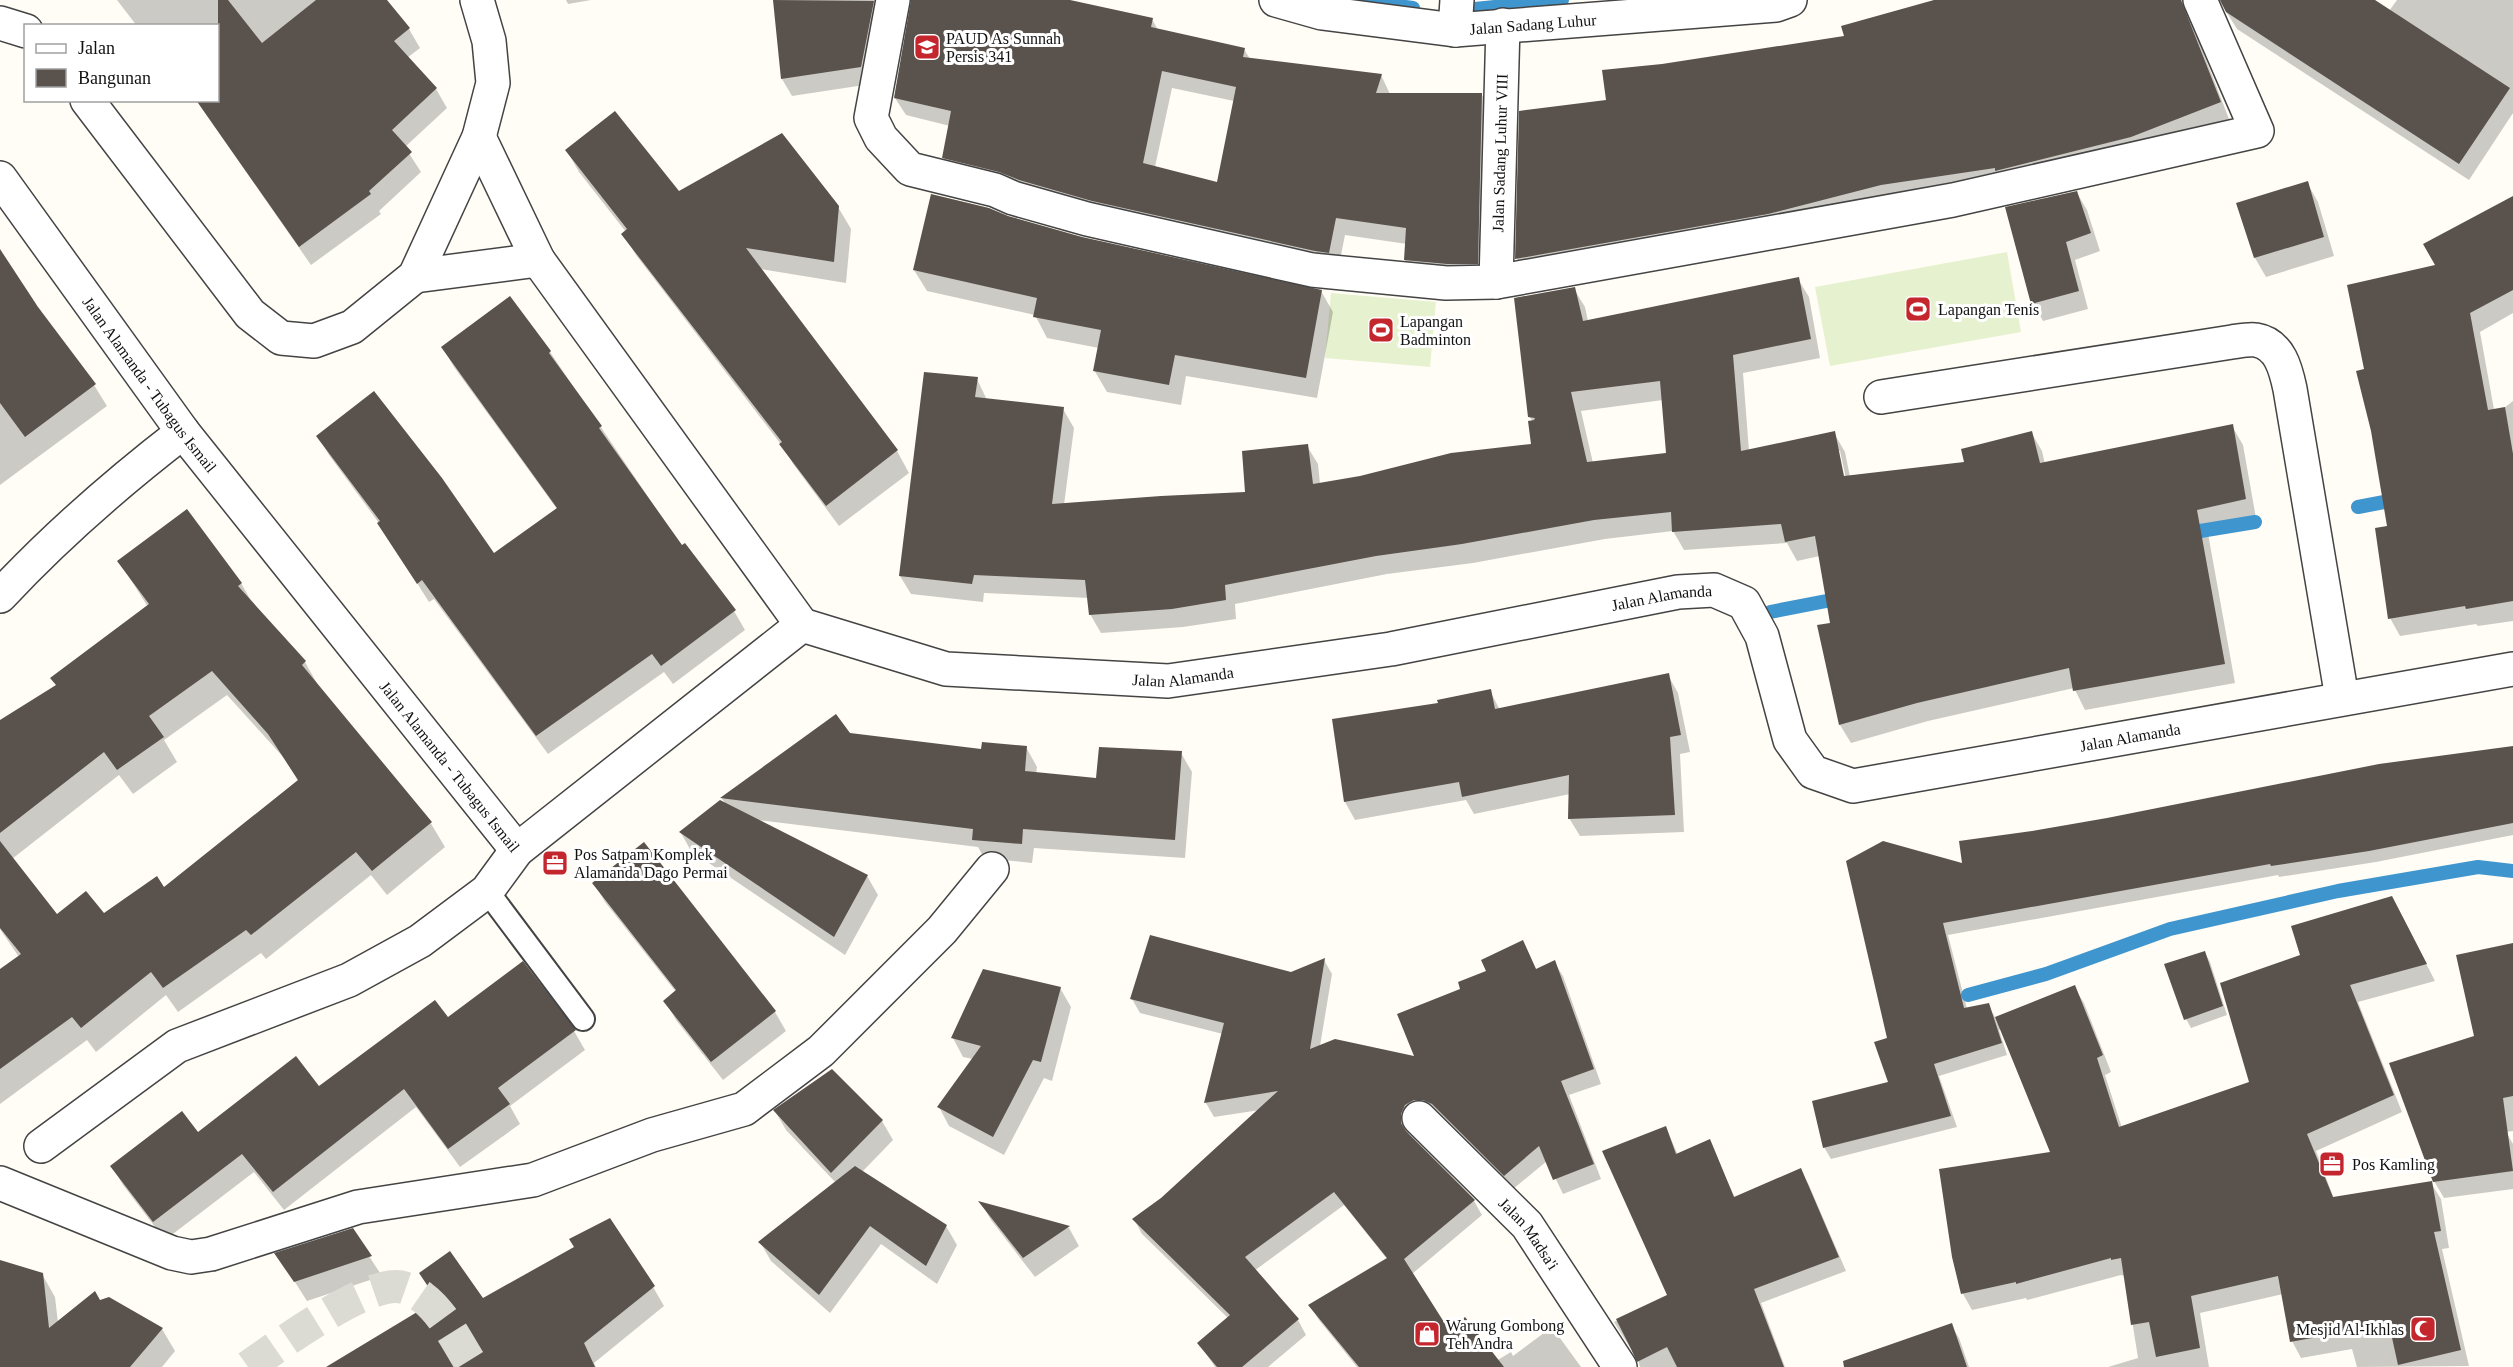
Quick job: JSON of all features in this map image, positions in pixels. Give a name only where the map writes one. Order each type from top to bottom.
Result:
[{"type":"street","points":[[89,102],[250,314],[281,338],[314,341],[352,327],[415,276],[479,137],[493,83],[489,41],[477,0]]},
{"type":"street","points":[[893,0],[871,118],[881,138],[910,169],[995,190],[1013,198],[1087,219],[1312,270],[1446,283],[1496,282],[1953,200],[2257,130],[2200,0]]},
{"type":"street","name":"Jalan Sadang Luhur","points":[[1276,0],[1322,13],[1456,15],[1503,25],[1700,5],[1776,5],[1790,0]]},
{"type":"street","points":[[0,23],[24,30]]},
{"type":"street","name":"Jalan Sadang Luhur VIII","points":[[1496,282],[1503,25]]},
{"type":"street","points":[[479,137],[538,260],[802,625]]},
{"type":"street","name":"Jalan Alamanda - Tubagus Ismail","points":[[0,178],[183,432],[517,850],[802,625]]},
{"type":"street","points":[[415,276],[538,260]]},
{"type":"street","points":[[1881,397],[2232,342],[2257,340],[2273,348],[2284,365],[2290,389],[2342,698]]},
{"type":"street","points":[[0,596],[35,558],[94,504],[129,473],[183,432]]},
{"type":"street","name":"Jalan Alamanda","points":[[802,625],[946,669],[1168,681],[1391,649],[1678,592],[1714,590],[1744,603],[1762,636],[1790,740],[1813,772],[1853,786],[2513,669]]},
{"type":"street","points":[[41,1146],[177,1046],[349,980],[420,941],[487,891],[517,850]]},
{"type":"street","points":[[0,1183],[172,1253],[191,1257],[211,1254],[358,1207],[533,1180],[652,1135],[744,1109],[821,1051],[942,930],[992,869]]},
{"type":"street","name":"Jalan Madsa'i","points":[[1419,1118],[1527,1225],[1620,1367]]},
{"type":"lane","points":[[487,891],[583,1019]]},
{"type":"green space","name":"Lapangan Tenis","points":[[2007,252],[2021,332],[1830,366],[1815,287]]},
{"type":"green space","name":"Lapangan Badminton","points":[[1331,293],[1436,302],[1430,367],[1325,358]]},
{"type":"building","points":[[218,0],[228,0],[262,43],[316,0],[387,0],[410,28],[394,41],[437,88],[392,130],[412,152],[369,191],[371,194],[299,247],[197,102],[219,102]]},
{"type":"building","points":[[773,0],[874,1],[861,67],[781,79]]},
{"type":"building","points":[[911,0],[1070,0],[1153,18],[1151,27],[1245,48],[1243,57],[1382,74],[1376,93],[1482,93],[1478,264],[1404,260],[1406,228],[1336,218],[1329,253],[1092,201],[999,172],[942,158],[951,111],[894,98]],"holes":[[[1162,71],[1236,87],[1217,182],[1143,163]]]},
{"type":"building","points":[[1934,0],[2181,0],[2221,102],[2131,137],[1995,171],[1995,168],[1881,185],[1768,214],[1515,259],[1519,111],[1606,100],[1602,70],[1662,64],[1844,36],[1841,26]]},
{"type":"building","points":[[2220,0],[2375,0],[2510,88],[2459,164],[2226,12]]},
{"type":"building","points":[[615,111],[679,191],[782,133],[839,206],[834,262],[746,248],[898,450],[826,506],[779,444],[782,442],[621,234],[627,229],[565,150]]},
{"type":"building","points":[[2308,181],[2324,237],[2254,258],[2236,203]]},
{"type":"building","points":[[2077,191],[2091,233],[2066,242],[2079,291],[2031,304],[2005,207]]},
{"type":"building","points":[[931,194],[989,208],[1008,216],[1082,237],[1322,290],[1306,378],[1175,355],[1169,385],[1093,371],[1101,330],[1033,317],[1037,298],[913,270]]},
{"type":"building","points":[[2513,196],[2513,290],[2470,313],[2488,410],[2505,407],[2513,454],[2513,601],[2466,609],[2465,606],[2388,619],[2375,528],[2387,526],[2371,431],[2356,371],[2364,369],[2347,285],[2435,265],[2423,244]]},
{"type":"building","points":[[0,249],[38,307],[96,384],[25,437],[0,403]]},
{"type":"building","points":[[1799,277],[1811,339],[1733,355],[1741,451],[1835,431],[1844,476],[1964,462],[1961,449],[2032,431],[2040,463],[2233,424],[2246,499],[2197,510],[2225,664],[2073,691],[2069,668],[1917,703],[1839,725],[1817,625],[1830,623],[1815,536],[1785,542],[1781,524],[1672,532],[1671,512],[1594,520],[1462,544],[1376,556],[1225,585],[1226,600],[1172,609],[1089,615],[1085,580],[974,575],[972,584],[899,576],[924,372],[978,377],[975,397],[1064,407],[1052,504],[1245,492],[1242,451],[1308,444],[1313,484],[1360,476],[1451,453],[1531,444],[1528,421],[1535,418],[1528,417],[1514,298],[1575,287],[1583,321]],"holes":[[[1660,381],[1666,453],[1587,462],[1571,392]]]},
{"type":"building","points":[[510,296],[551,351],[549,353],[602,426],[599,428],[682,545],[685,543],[736,610],[661,666],[652,654],[536,736],[422,580],[417,584],[377,523],[380,521],[316,436],[374,391],[442,478],[494,553],[557,508],[441,347]]},
{"type":"building","points":[[187,509],[242,583],[238,586],[306,661],[302,665],[432,822],[372,871],[356,852],[251,935],[246,930],[163,988],[151,972],[81,1028],[72,1017],[0,1069],[0,969],[21,954],[0,928],[0,841],[57,914],[86,891],[104,913],[157,876],[164,887],[298,780],[268,734],[212,671],[149,716],[164,737],[117,770],[104,752],[0,833],[0,720],[56,685],[50,678],[149,604],[117,561]]},
{"type":"building","points":[[1669,673],[1681,735],[1670,737],[1675,815],[1568,819],[1569,775],[1462,797],[1459,782],[1344,802],[1332,719],[1438,703],[1437,700],[1491,689],[1495,709]]},
{"type":"building","points":[[836,714],[850,733],[981,749],[982,742],[1027,746],[1025,771],[1096,778],[1099,747],[1182,751],[1175,840],[1023,829],[1022,844],[972,840],[973,829],[720,798]]},
{"type":"building","points":[[2513,746],[2513,823],[2369,851],[2271,866],[2270,864],[1943,923],[1964,1008],[1989,1003],[2002,1043],[1934,1064],[1951,1116],[1823,1148],[1812,1101],[1888,1082],[1874,1042],[1887,1038],[1846,861],[1883,841],[1962,863],[1959,841],[2107,818],[2379,764]]},
{"type":"building","points":[[720,800],[868,875],[834,937],[679,832]]},
{"type":"building","points":[[644,842],[776,1011],[711,1062],[663,1001],[676,990],[592,883]]},
{"type":"building","points":[[2392,896],[2427,964],[2350,985],[2394,1095],[2307,1134],[2333,1197],[2432,1181],[2441,1231],[2434,1232],[2461,1350],[2398,1365],[2389,1324],[2290,1342],[2278,1276],[2191,1296],[2200,1348],[2156,1357],[2149,1322],[2131,1325],[2121,1258],[2111,1260],[2111,1258],[2016,1284],[2016,1282],[1961,1294],[1952,1257],[1939,1169],[2050,1152],[1995,1017],[2075,985],[2103,1055],[2097,1058],[2119,1127],[2249,1082],[2220,983],[2300,955],[2291,926]]},
{"type":"building","points":[[1150,935],[1291,972],[1325,958],[1310,1049],[1335,1039],[1414,1056],[1397,1014],[1460,989],[1458,982],[1486,971],[1481,960],[1523,940],[1536,969],[1555,960],[1594,1069],[1561,1081],[1594,1164],[1553,1180],[1539,1146],[1504,1176],[1432,1104],[1423,1100],[1414,1100],[1405,1105],[1401,1114],[1401,1123],[1406,1131],[1475,1200],[1404,1259],[1449,1330],[1465,1317],[1504,1367],[1359,1367],[1308,1305],[1387,1258],[1334,1192],[1245,1257],[1299,1319],[1242,1367],[1217,1367],[1197,1343],[1230,1315],[1132,1219],[1161,1198],[1278,1091],[1204,1103],[1224,1023],[1130,999]]},
{"type":"building","points":[[2513,943],[2513,1096],[2503,1098],[2513,1171],[2433,1182],[2389,1063],[2474,1036],[2456,955]]},
{"type":"building","points":[[2205,951],[2223,1006],[2184,1020],[2164,964]]},
{"type":"building","points":[[523,961],[576,1030],[498,1088],[510,1104],[448,1149],[404,1089],[273,1192],[242,1154],[153,1222],[110,1166],[182,1111],[198,1132],[296,1056],[319,1086],[435,1000],[448,1017]]},
{"type":"building","points":[[983,969],[1061,987],[1041,1062],[1033,1060],[993,1137],[937,1107],[981,1046],[951,1038]]},
{"type":"building","points":[[832,1069],[883,1120],[831,1173],[773,1110]]},
{"type":"building","points":[[1666,1126],[1676,1154],[1710,1139],[1734,1197],[1801,1168],[1839,1257],[1754,1289],[1784,1367],[1677,1367],[1667,1347],[1637,1362],[1616,1319],[1667,1295],[1602,1151]]},
{"type":"building","points":[[855,1166],[947,1225],[926,1266],[870,1226],[819,1295],[758,1242]]},
{"type":"building","points":[[978,1201],[1070,1226],[1023,1258]]},
{"type":"building","points":[[610,1218],[655,1286],[584,1343],[595,1367],[326,1367],[437,1300],[419,1273],[450,1251],[483,1298],[574,1247],[569,1239]]},
{"type":"building","points":[[353,1228],[372,1256],[294,1282],[274,1253]]},
{"type":"building","points":[[0,1260],[43,1273],[49,1328],[95,1291],[100,1300],[109,1297],[163,1328],[130,1367],[0,1367]]},
{"type":"building","points":[[1952,1323],[1967,1367],[1844,1367],[1843,1361]]},
{"type":"waterway","points":[[1356,0],[1413,8]]},
{"type":"waterway","points":[[1475,9],[1562,0]]},
{"type":"waterway","points":[[2358,507],[2400,499]]},
{"type":"waterway","points":[[2182,534],[2255,522]]},
{"type":"waterway","points":[[1770,612],[1842,598]]},
{"type":"waterway","points":[[1968,995],[2046,974],[2170,929],[2338,891],[2478,867],[2513,871]]},
{"type":"tunnel","points":[[248,1367],[300,1331],[345,1304],[386,1288],[401,1287],[420,1295],[437,1311],[473,1367]]},
{"type":"place","name":"PAUD As Sunnah Persis 341","points":[[927,47]]},
{"type":"place","name":"Lapangan Tenis","points":[[1918,309]]},
{"type":"place","name":"Lapangan Badminton","points":[[1381,330]]},
{"type":"place","name":"Pos Satpam Komplek Alamanda Dago Permai","points":[[555,863]]},
{"type":"place","name":"Pos Kamling","points":[[2332,1164]]},
{"type":"place","name":"Mesjid Al-Ikhlas","points":[[2423,1329]]},
{"type":"place","name":"Warung Gombong Teh Andra","points":[[1427,1334]]}]
